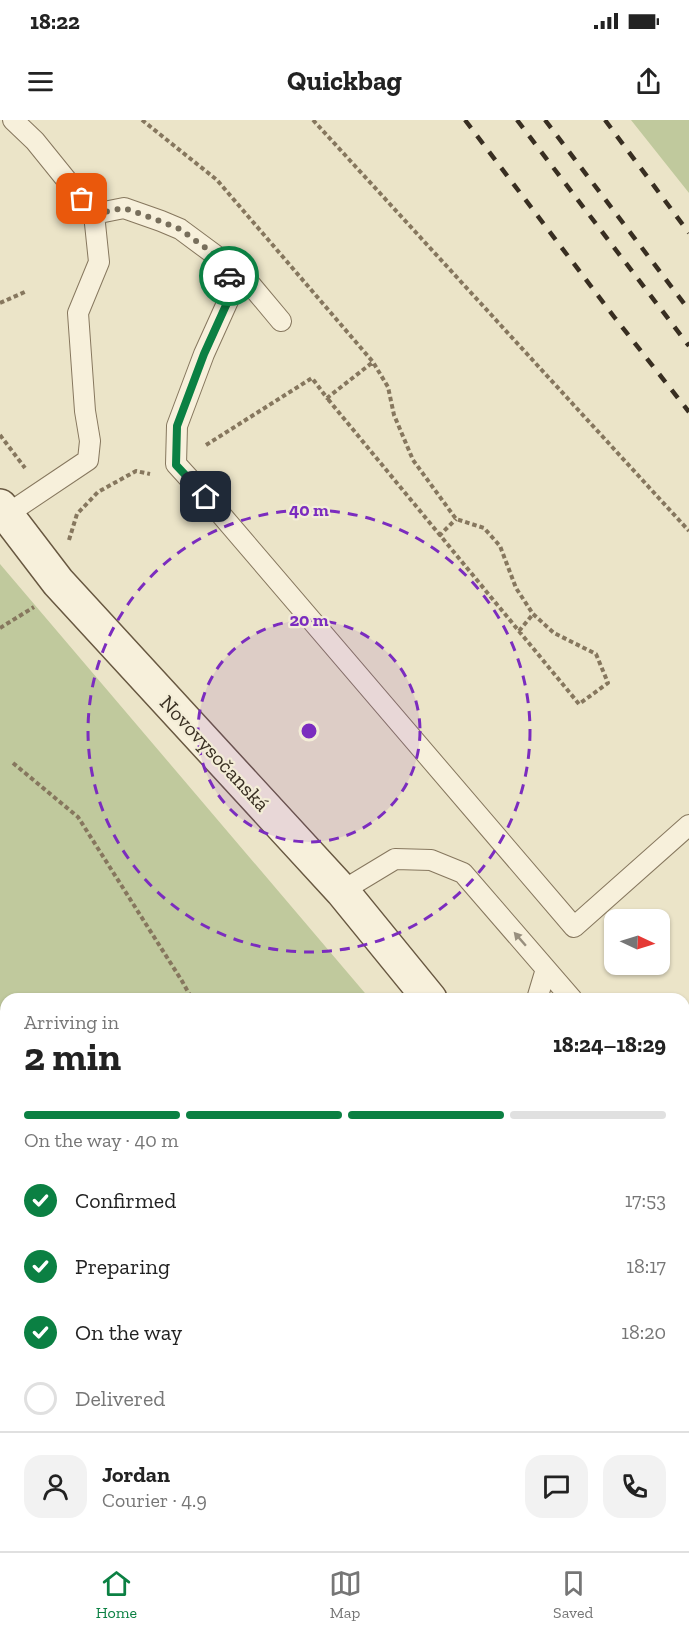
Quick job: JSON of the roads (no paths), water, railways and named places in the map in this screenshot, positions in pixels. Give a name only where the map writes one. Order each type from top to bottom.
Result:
[{"type":"main road","name":"Novovysočanská","points":[[3,511],[58,582],[342,891],[425,993]]},
{"type":"lane","points":[[3,511],[40,491],[88,460],[90,441],[85,411],[78,313],[99,262],[94,214],[35,141],[14,120]]},
{"type":"lane","points":[[94,214],[124,208],[180,229],[240,272],[281,321]]},
{"type":"lane","points":[[226,263],[232,292],[204,354],[177,426],[176,465],[206,497],[574,927],[689,825]]},
{"type":"lane","points":[[342,891],[395,859],[431,860],[463,873],[567,993]]},
{"type":"lane","points":[[539,993],[546,969]]},
{"type":"railway","points":[[465,120],[689,412]]},
{"type":"railway","points":[[517,120],[689,346]]},
{"type":"railway","points":[[545,120],[689,310]]},
{"type":"railway","points":[[605,120],[689,233]]}]
